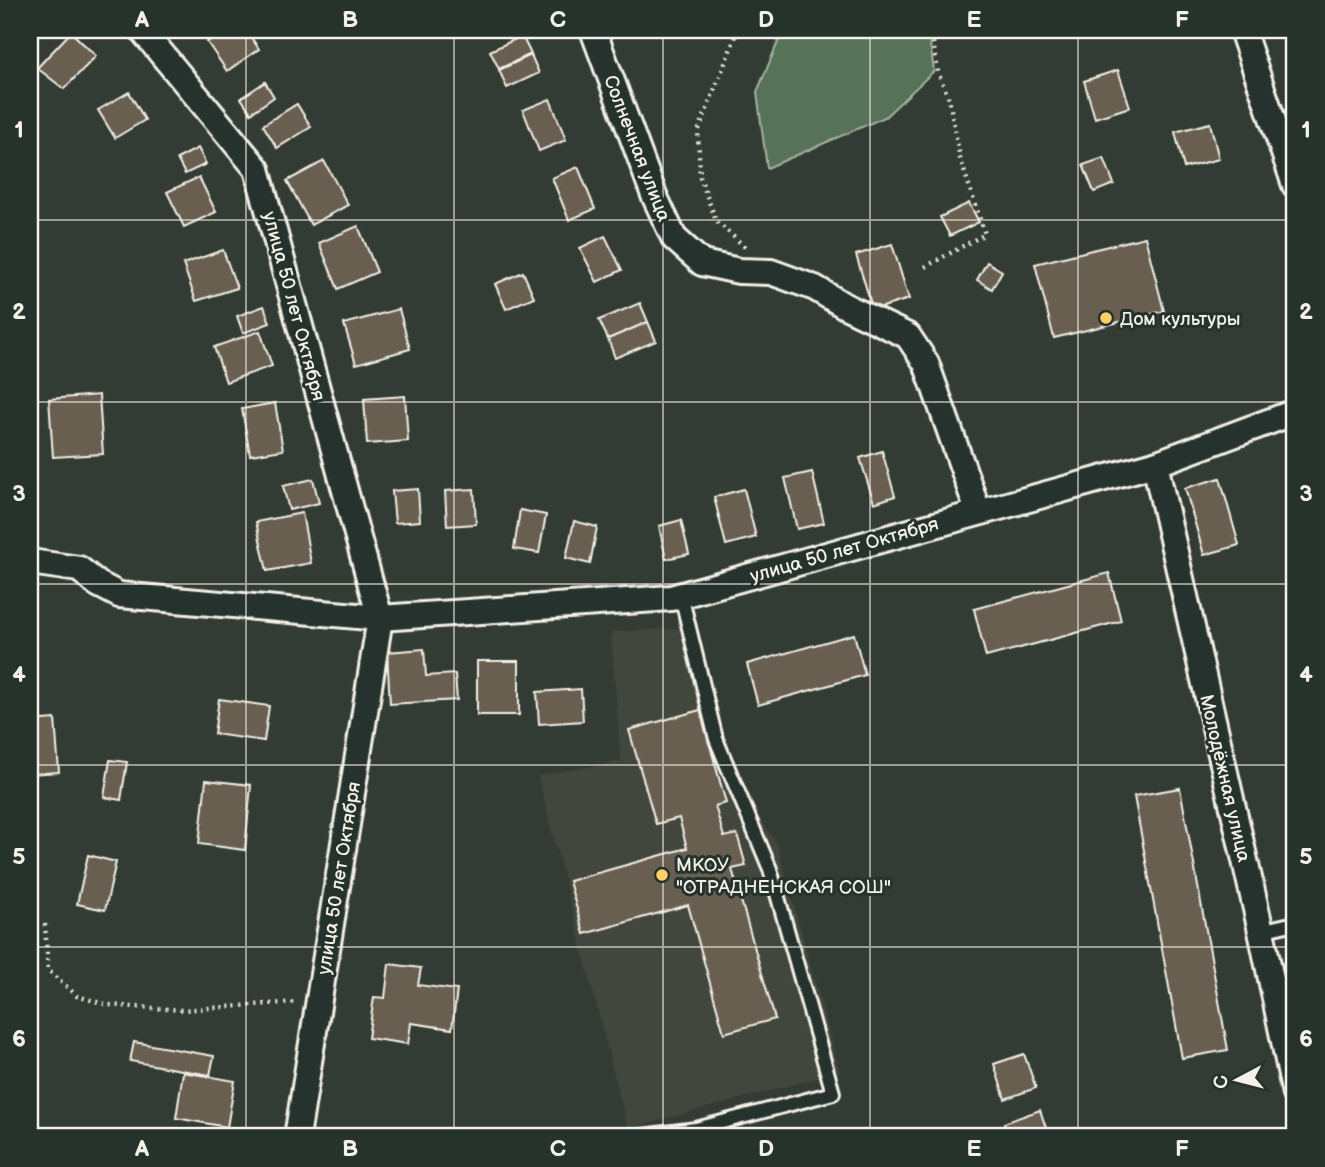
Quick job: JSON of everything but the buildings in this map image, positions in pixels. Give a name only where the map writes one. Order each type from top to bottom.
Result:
[{"type":"street","name":"улица 50 лет Октября","points":[[142,30],[257,169],[380,618],[297,1137]]},
{"type":"street","name":"Солнечная улица","points":[[593,30],[654,195],[674,238],[702,263],[738,271],[771,272],[815,288],[845,306],[908,336],[926,363],[978,512]]},
{"type":"street","points":[[1242,30],[1295,185]]},
{"type":"street","name":"улица 50 лет Октября","points":[[30,562],[79,569],[98,584],[119,595],[380,618],[671,598],[1155,464],[1295,412]]},
{"type":"street","name":"Молодёжная улица","points":[[1155,464],[1261,931],[1295,1094]]},
{"type":"lane","points":[[634,1137],[696,1129],[833,1093],[769,869],[716,739],[681,595]]},
{"type":"lane","points":[[1261,931],[1295,923]]},
{"type":"path","points":[[738,30],[698,132],[700,177],[716,222],[771,272]]},
{"type":"path","points":[[925,267],[985,234],[960,158],[949,99],[938,72],[931,30]]},
{"type":"path","points":[[45,924],[48,970],[77,996],[108,1005],[182,1010],[319,1001]]},
{"type":"shaded area","points":[[691,628],[739,788],[777,844],[840,1072],[628,1129],[538,776],[621,761],[611,632]]},
{"type":"green space","points":[[783,30],[928,30],[934,71],[885,117],[767,168],[757,92]]},
{"type":"place","name":"Дом культуры","points":[[1106,318]]},
{"type":"place","name":"МКОУ \"ОТРАДНЕНСКАЯ СОШ\"","points":[[662,875]]}]
